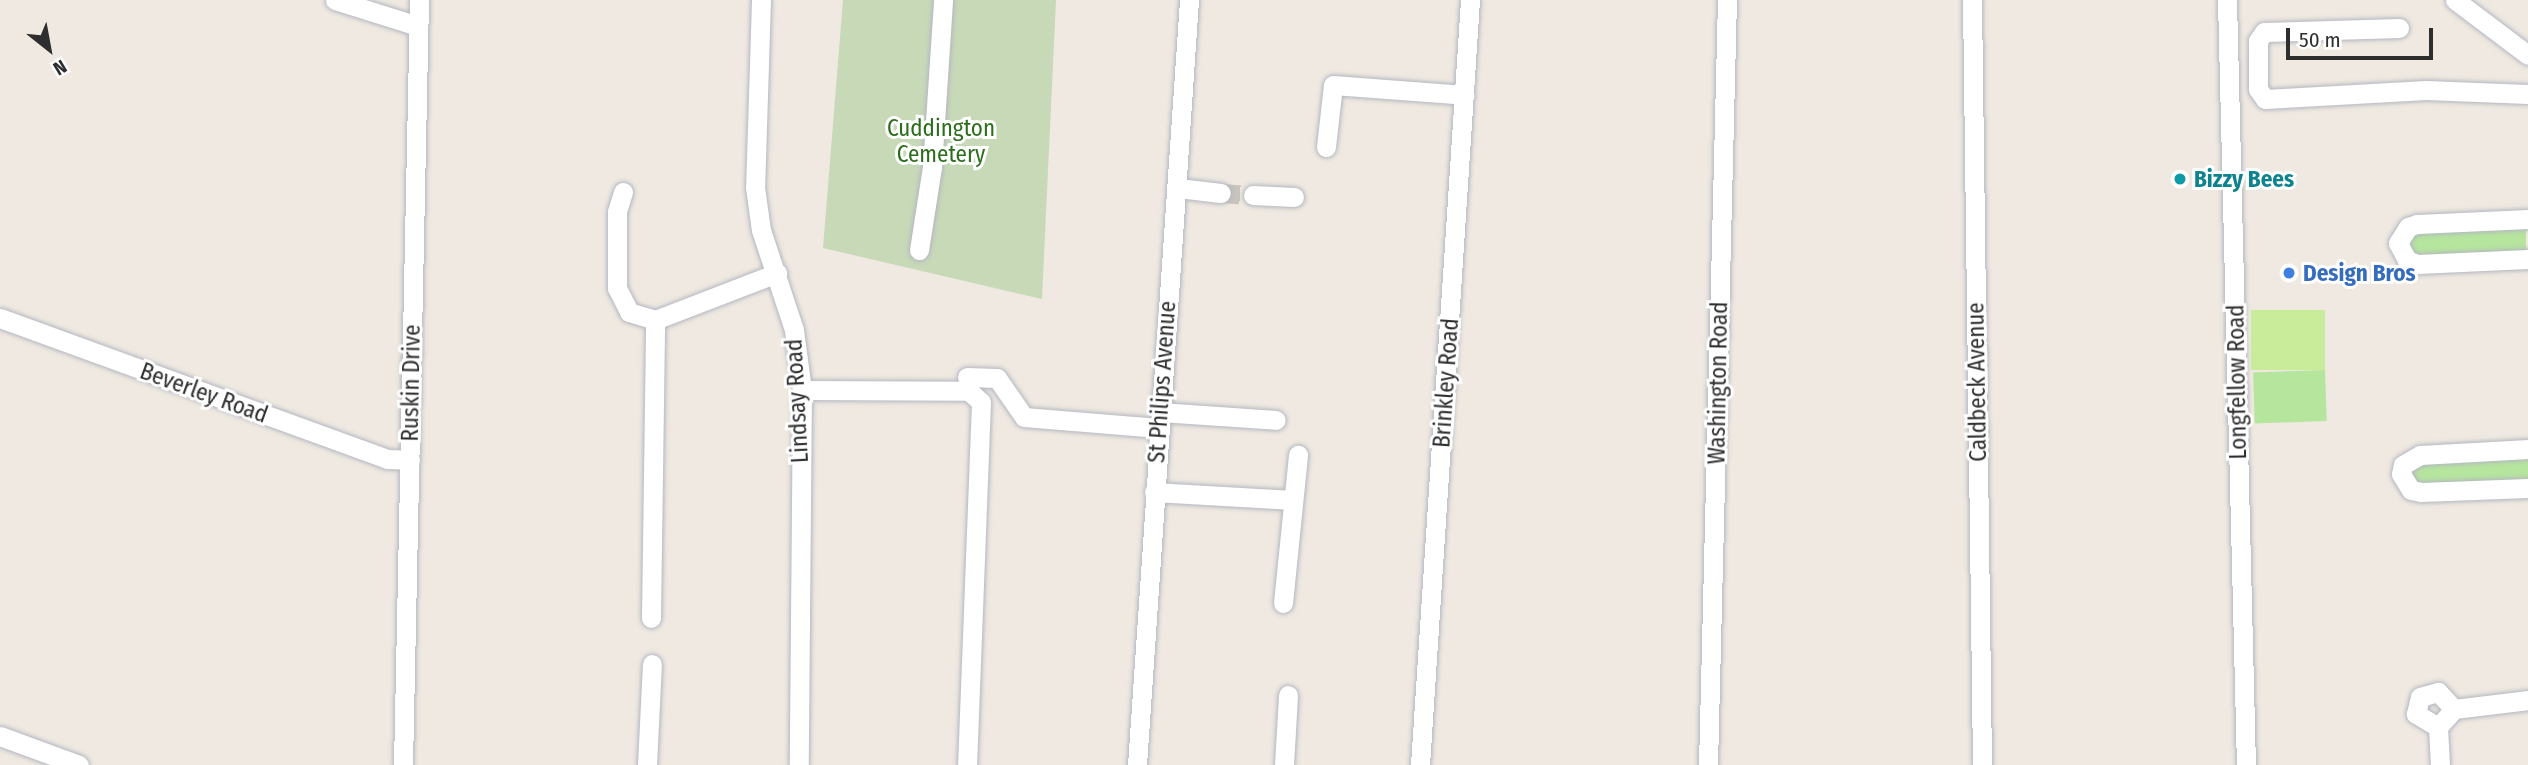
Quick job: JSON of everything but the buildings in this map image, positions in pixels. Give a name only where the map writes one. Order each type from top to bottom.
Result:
[{"type":"street","points":[[335,0],[418,26]]},
{"type":"street","name":"Ruskin Drive","points":[[403,765],[419,0]]},
{"type":"street","name":"Lindsay Road","points":[[761,0],[755,187],[761,230],[794,330],[802,390],[799,765]]},
{"type":"street","points":[[919,250],[932,167],[943,0]]},
{"type":"street","name":"St Philips Avenue","points":[[1137,765],[1189,0]]},
{"type":"street","name":"Brinkley Road","points":[[1419,765],[1471,0]]},
{"type":"street","name":"Washington Road","points":[[1708,765],[1727,0]]},
{"type":"street","name":"Caldbeck Avenue","points":[[1972,0],[1982,765]]},
{"type":"street","name":"Longfellow Road","points":[[2227,0],[2246,765]]},
{"type":"street","points":[[2455,0],[2528,55]]},
{"type":"street","points":[[2399,28],[2264,32],[2258,41],[2258,89],[2265,99],[2426,90],[2528,94]]},
{"type":"street","points":[[1326,147],[1333,85],[1465,95]]},
{"type":"street","points":[[1178,188],[1222,193]]},
{"type":"street","points":[[623,192],[617,212],[618,296],[629,312],[655,320],[777,273]]},
{"type":"street","points":[[1253,195],[1294,197]]},
{"type":"street","points":[[2528,219],[2417,224],[2408,227],[2398,243],[2407,260],[2417,264],[2528,259]]},
{"type":"street","name":"Beverley Road","points":[[0,318],[387,459],[410,460]]},
{"type":"street","points":[[652,618],[655,320]]},
{"type":"street","points":[[967,377],[997,378],[1024,416],[1276,420]]},
{"type":"street","points":[[802,390],[970,391],[981,402],[967,765]]},
{"type":"street","points":[[2528,449],[2420,454],[2403,466],[2401,474],[2411,490],[2421,492],[2528,488]]},
{"type":"street","points":[[1283,603],[1298,455]]},
{"type":"street","points":[[1154,492],[1293,500]]},
{"type":"street","points":[[647,765],[652,663]]},
{"type":"street","points":[[2438,727],[2416,714],[2420,698],[2438,692],[2454,709]]},
{"type":"street","points":[[1284,765],[1288,695]]},
{"type":"street","points":[[2440,765],[2438,727],[2454,709],[2528,700]]},
{"type":"street","points":[[0,736],[79,765]]},
{"type":"green space","name":"Cuddington Cemetery","points":[[843,0],[1056,0],[1042,299],[823,248]]},
{"type":"green space","points":[[2526,227],[2526,252],[2419,255],[2412,253],[2407,238],[2411,234]]},
{"type":"green space","points":[[2251,310],[2325,310],[2325,370],[2251,370]]},
{"type":"green space","points":[[2325,370],[2327,421],[2255,423],[2253,373]]},
{"type":"green space","points":[[2528,457],[2528,481],[2422,484],[2411,478],[2415,463]]},
{"type":"tunnel","points":[[1221,193],[1253,195]]},
{"type":"place","name":"Bizzy Bees","points":[[2180,179]]},
{"type":"place","name":"Design Bros","points":[[2289,273]]}]
